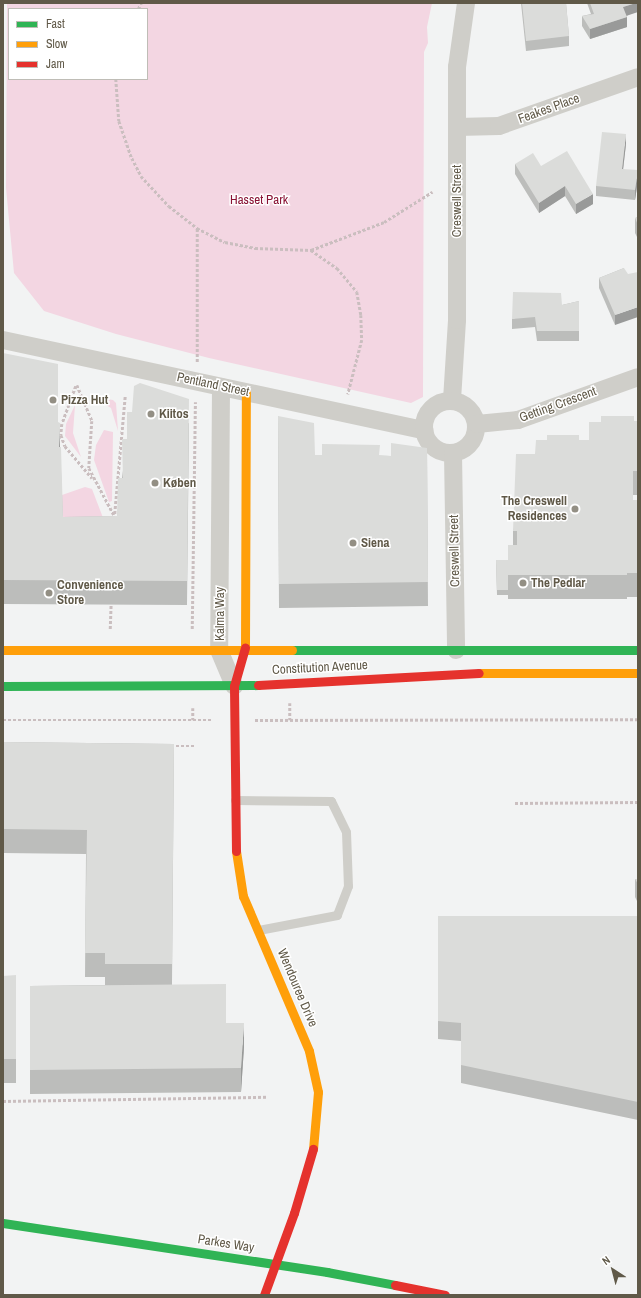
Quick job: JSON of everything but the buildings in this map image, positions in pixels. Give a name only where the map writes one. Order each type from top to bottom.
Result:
[{"type":"street","name":"Creswell Street","points":[[452,400],[456,335],[458,51],[466,3]]},
{"type":"street","name":"Feakes Place","points":[[457,127],[496,127],[638,77]]},
{"type":"street","name":"Pentland Street","points":[[3,340],[424,430]]},
{"type":"street","name":"Getting Crescent","points":[[477,424],[506,423],[638,376]]},
{"type":"street","name":"Kalma Way","points":[[221,387],[219,650],[234,686]]},
{"type":"street","name":"Kalma Way","points":[[234,686],[245,650],[246,392]]},
{"type":"street","points":[[452,400],[466,405],[475,417],[477,424],[476,433],[471,443],[461,451],[453,453],[437,450],[430,445],[424,430],[424,423],[431,408],[444,401],[452,400]]},
{"type":"street","name":"Creswell Street","points":[[453,453],[456,650]]},
{"type":"street","name":"Constitution Avenue","points":[[3,650],[638,650]]},
{"type":"street","name":"Constitution Avenue","points":[[3,686],[234,686],[457,673],[638,673]]},
{"type":"street","name":"Wendouree Drive","points":[[234,686],[235,845],[243,896],[309,1051],[318,1105],[315,1144],[294,1213],[264,1295]]},
{"type":"street","name":"Parkes Way","points":[[3,1223],[328,1272],[445,1295]]},
{"type":"lane","points":[[235,800],[330,801],[346,832],[348,886],[337,915],[258,930]]},
{"type":"path","points":[[116,80],[119,120],[132,158],[141,176],[169,206],[198,228],[226,242],[255,248],[311,250],[384,222],[432,192]]},
{"type":"path","points":[[196,366],[198,228]]},
{"type":"path","points":[[311,250],[325,258],[347,279],[357,292],[361,315],[362,340],[342,413]]},
{"type":"path","points":[[93,479],[88,456],[92,421],[77,385],[62,424],[61,435],[65,446],[93,479],[114,516]]},
{"type":"path","points":[[114,523],[125,396]]},
{"type":"path","points":[[192,630],[195,397]]},
{"type":"path","points":[[110,630],[111,598]]},
{"type":"path","points":[[3,720],[638,719]]},
{"type":"path","points":[[162,746],[194,746]]},
{"type":"path","points":[[515,803],[638,802]]},
{"type":"path","points":[[3,1101],[268,1097]]},
{"type":"green space","name":"Hasset Park","points":[[7,3],[432,3],[427,27],[428,43],[424,52],[423,397],[411,403],[209,358],[116,334],[44,311],[14,273],[6,188]]},
{"type":"green space","points":[[101,398],[113,400],[116,403],[118,431],[111,408],[96,399]]},
{"type":"green space","points":[[75,405],[73,433],[81,457],[65,436],[66,424]]},
{"type":"green space","points":[[104,430],[113,432],[112,501],[109,502],[94,460],[96,445]]},
{"type":"green space","points":[[85,487],[92,489],[105,523],[63,541],[62,495]]},
{"type":"traffic: fast","points":[[292,650],[638,650]]},
{"type":"traffic: fast","points":[[3,686],[258,685]]},
{"type":"traffic: fast","points":[[3,1223],[327,1272],[395,1285]]},
{"type":"traffic: slow","points":[[245,648],[246,392]]},
{"type":"traffic: slow","points":[[3,650],[292,650]]},
{"type":"traffic: slow","points":[[479,673],[638,673]]},
{"type":"traffic: slow","points":[[236,851],[243,896],[309,1051],[318,1092],[313,1149]]},
{"type":"traffic: jam","points":[[236,851],[234,686],[245,648]]},
{"type":"traffic: jam","points":[[258,685],[479,673]]},
{"type":"traffic: jam","points":[[264,1295],[294,1213],[313,1149]]},
{"type":"traffic: jam","points":[[395,1285],[445,1295]]},
{"type":"place","name":"Pizza Hut","points":[[53,400]]},
{"type":"place","name":"Kiitos","points":[[151,414]]},
{"type":"place","name":"Køben","points":[[155,483]]},
{"type":"place","name":"The Creswell Residences","points":[[575,509]]},
{"type":"place","name":"Siena","points":[[353,543]]},
{"type":"place","name":"The Pedlar","points":[[523,583]]},
{"type":"place","name":"Convenience Store","points":[[49,593]]}]
